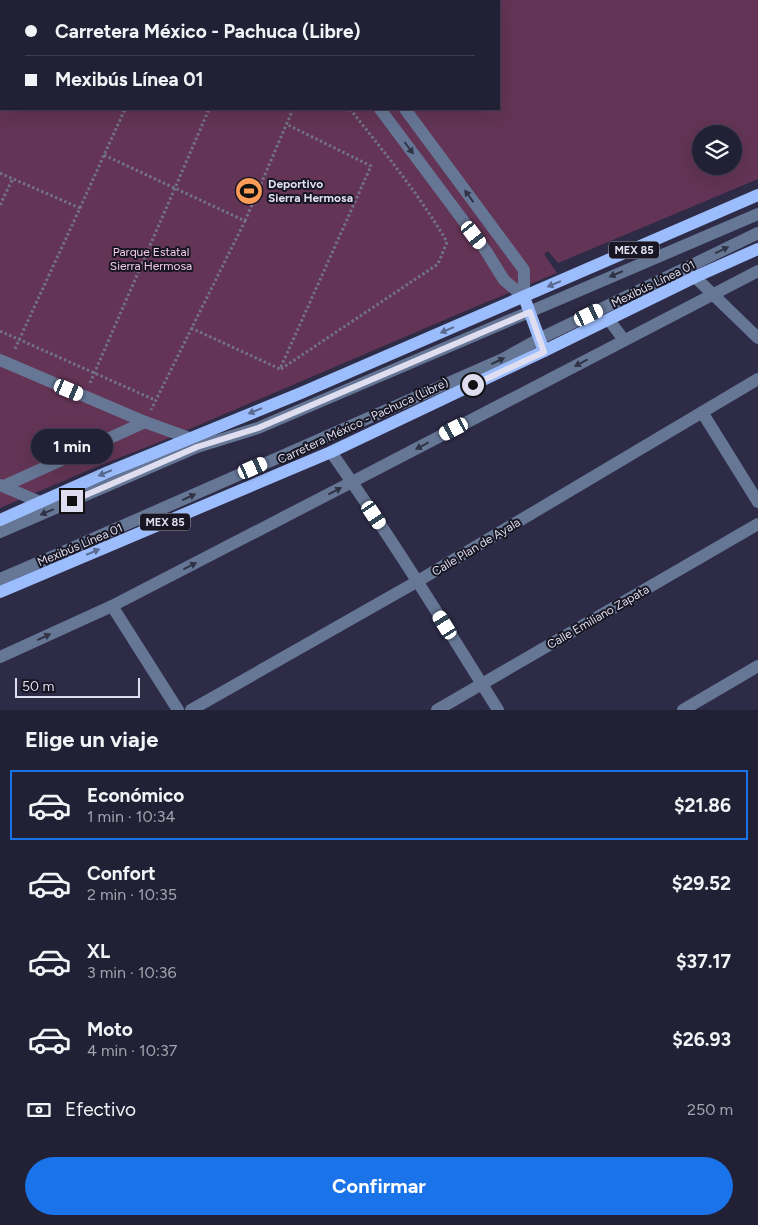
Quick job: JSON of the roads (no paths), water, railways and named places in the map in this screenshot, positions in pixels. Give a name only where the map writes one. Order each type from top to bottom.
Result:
[{"type":"main road","name":"MEX 85","points":[[0,520],[189,438],[301,393],[758,195]]},
{"type":"main road","name":"Carretera México - Pachuca (Libre)","points":[[0,592],[331,452],[758,249]]},
{"type":"main road","points":[[524,297],[544,352]]},
{"type":"street","points":[[381,110],[486,251],[504,280],[524,297]]},
{"type":"street","points":[[406,110],[524,270],[524,297]]},
{"type":"street","name":"Mexibús Línea 01","points":[[0,532],[197,447],[258,428],[758,214]]},
{"type":"street","name":"Mexibús Línea 01","points":[[0,579],[503,358],[758,233]]},
{"type":"street","points":[[0,658],[112,606],[758,271]]},
{"type":"street","points":[[694,278],[758,338]]},
{"type":"street","points":[[609,320],[624,340]]},
{"type":"street","points":[[5,362],[145,422],[189,438]]},
{"type":"street","name":"Calle Plan de Ayala","points":[[191,710],[418,581],[758,380]]},
{"type":"street","points":[[702,412],[758,502]]},
{"type":"street","points":[[2,485],[145,422]]},
{"type":"street","points":[[331,452],[418,581],[498,710]]},
{"type":"street","points":[[2,485],[40,502]]},
{"type":"street","name":"Calle Emiliano Zapata","points":[[437,710],[758,524]]},
{"type":"street","points":[[112,606],[178,710]]},
{"type":"street","points":[[683,710],[758,666]]},
{"type":"place","name":"Deportivo Sierra Hermosa","points":[[249,191]]},
{"type":"park label","name":"Parque Estatal Sierra Hermosa","points":[[151,259]]}]
